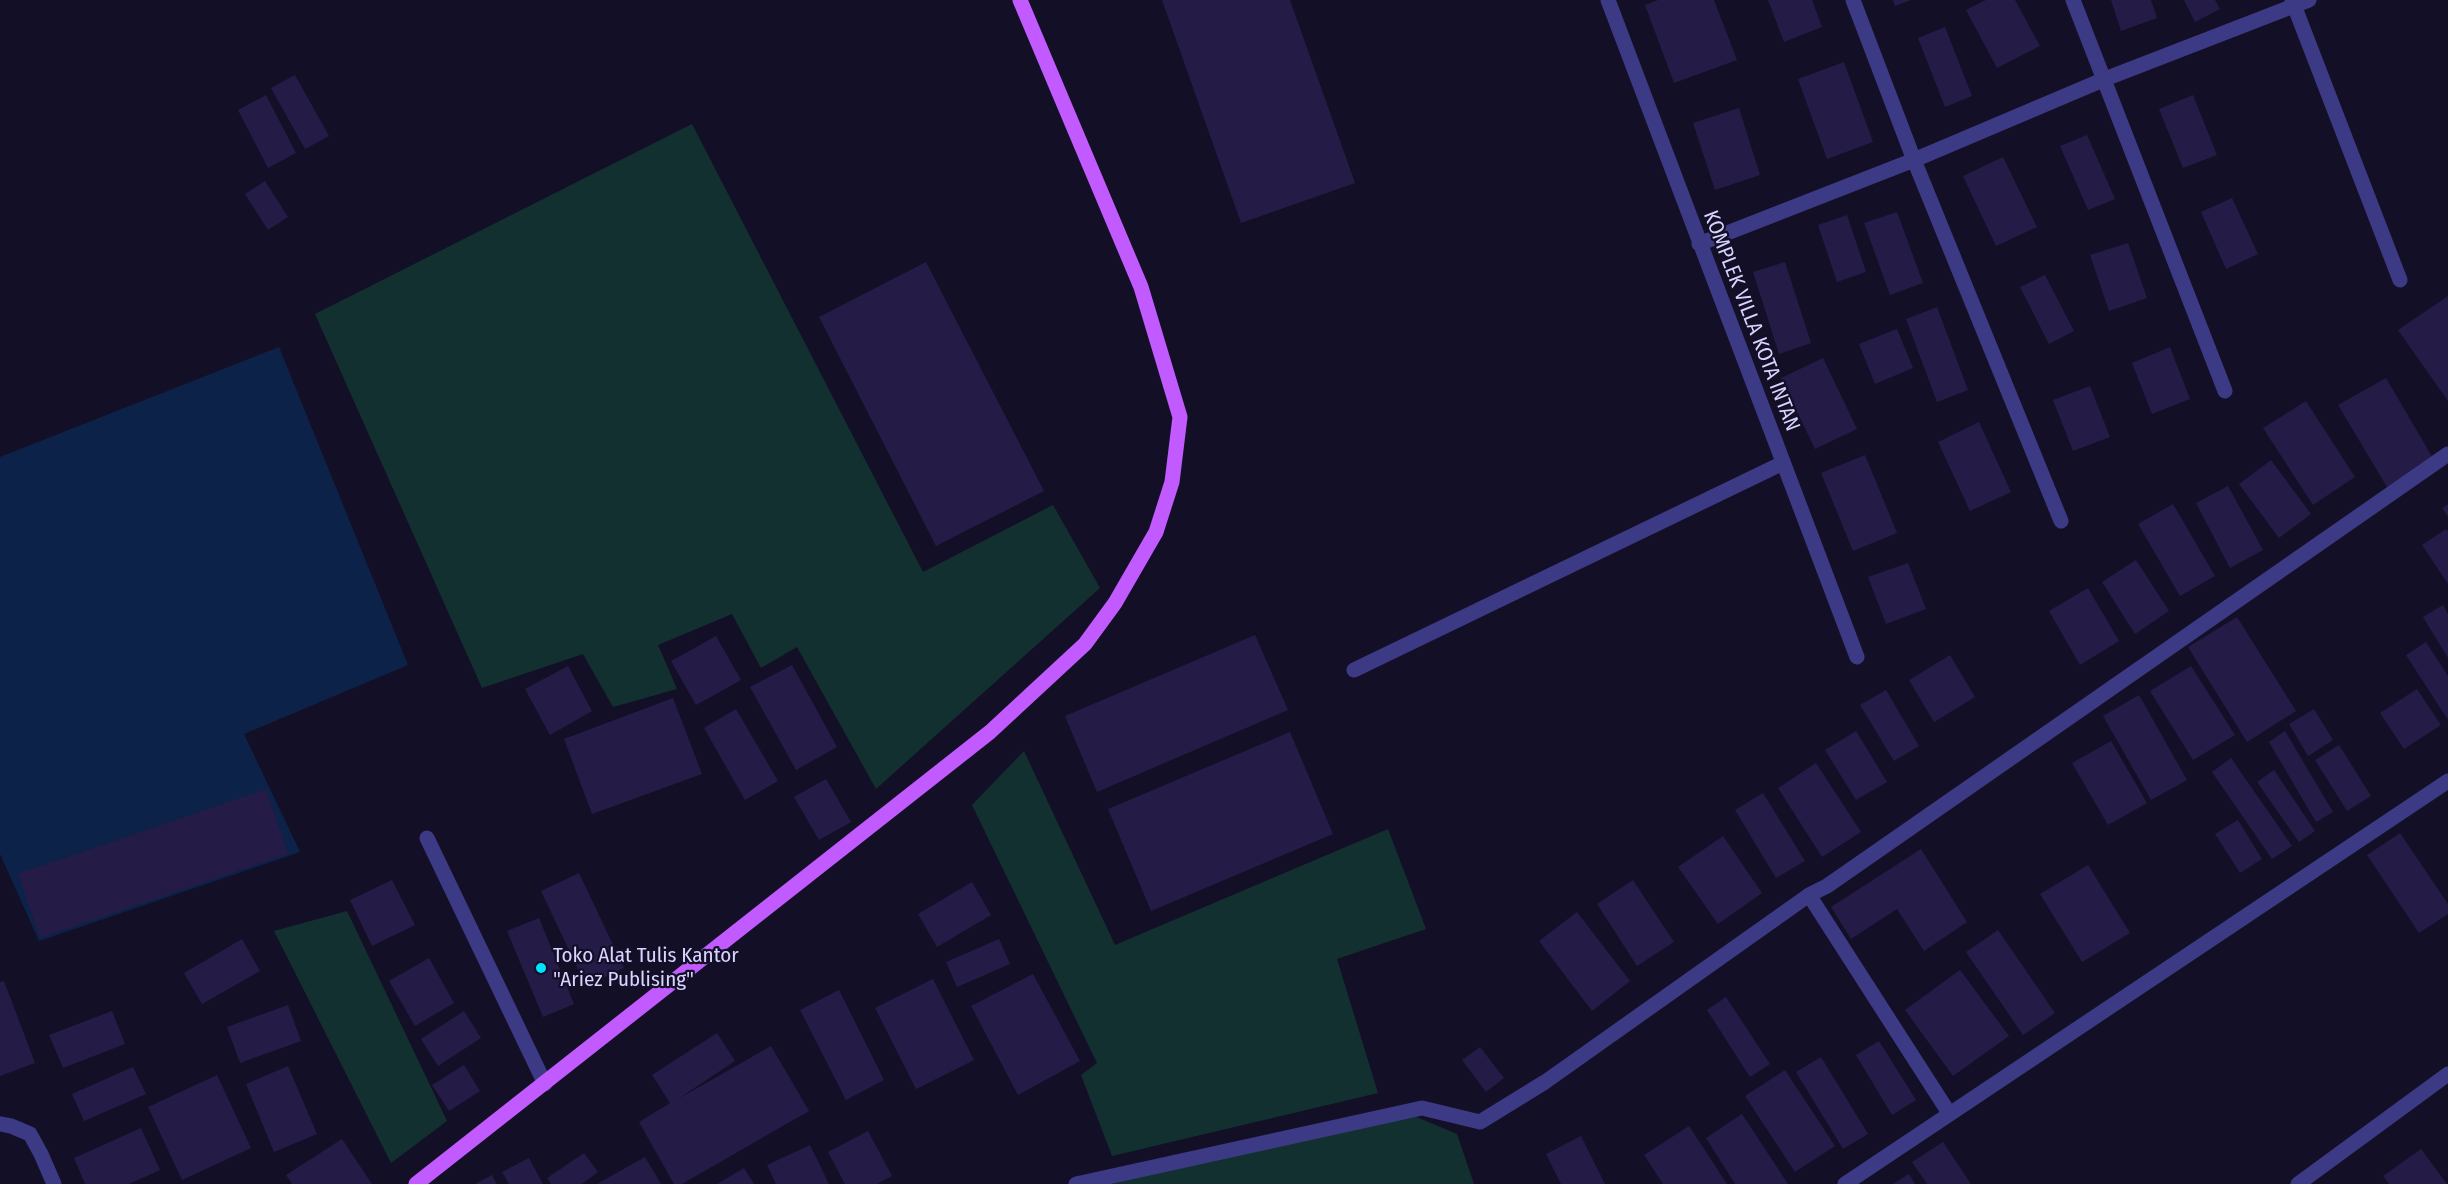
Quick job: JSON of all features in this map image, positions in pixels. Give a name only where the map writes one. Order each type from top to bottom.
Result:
[{"type":"main road","points":[[416,1184],[990,732],[1086,644],[1115,603],[1156,532],[1172,482],[1180,417],[1141,287],[1020,0]]},
{"type":"street","name":"KOMPLEK VILLA KOTA INTAN","points":[[1608,0],[1857,657]]},
{"type":"street","points":[[1853,0],[1914,160],[2061,521]]},
{"type":"street","points":[[2073,0],[2225,391]]},
{"type":"street","points":[[1699,244],[1914,160],[2293,2],[2309,0]]},
{"type":"street","points":[[2293,2],[2400,280]]},
{"type":"street","points":[[1076,1184],[1422,1108],[1480,1122],[1545,1082],[1809,895],[1827,886],[2448,454]]},
{"type":"street","points":[[1354,670],[1783,463]]},
{"type":"street","points":[[1845,1184],[2448,781]]},
{"type":"street","points":[[427,838],[545,1084]]},
{"type":"street","points":[[1809,895],[1949,1113]]},
{"type":"street","points":[[2298,1184],[2448,1074]]},
{"type":"street","points":[[0,1124],[30,1134],[54,1184]]},
{"type":"green space","points":[[692,124],[923,572],[1053,505],[1100,588],[876,789],[797,647],[761,668],[732,614],[658,645],[677,689],[613,707],[583,654],[482,688],[315,314]]},
{"type":"green space","points":[[1024,751],[1115,945],[1388,829],[1426,929],[1337,959],[1378,1093],[1112,1156],[1081,1075],[1097,1063],[972,805]]},
{"type":"green space","points":[[347,911],[447,1121],[391,1163],[274,931]]},
{"type":"green space","points":[[1407,1113],[1457,1134],[1474,1184],[1111,1184]]},
{"type":"water","points":[[279,347],[408,665],[244,734],[300,852],[39,941],[0,854],[0,457]]},
{"type":"building","points":[[1162,0],[1290,0],[1355,183],[1241,223]]},
{"type":"building","points":[[1658,0],[1714,0],[1737,60],[1674,83],[1645,5]]},
{"type":"building","points":[[1768,0],[1812,0],[1822,27],[1784,42]]},
{"type":"building","points":[[1893,0],[1911,0],[1895,6]]},
{"type":"building","points":[[1986,0],[2015,0],[2040,46],[1997,68],[1966,10]]},
{"type":"building","points":[[2111,0],[2151,0],[2157,18],[2121,31]]},
{"type":"building","points":[[2184,0],[2215,0],[2220,9],[2195,22]]},
{"type":"building","points":[[1945,27],[1972,96],[1945,107],[1918,38]]},
{"type":"building","points":[[1844,62],[1873,142],[1827,159],[1798,79]]},
{"type":"building","points":[[295,75],[329,136],[305,149],[271,88]]},
{"type":"building","points":[[266,95],[296,153],[268,168],[238,110]]},
{"type":"building","points":[[2193,95],[2217,155],[2183,168],[2159,109]]},
{"type":"building","points":[[1739,108],[1760,175],[1715,190],[1693,123]]},
{"type":"building","points":[[2087,135],[2115,199],[2088,210],[2060,146]]},
{"type":"building","points":[[2003,157],[2037,227],[1996,246],[1963,176]]},
{"type":"building","points":[[265,181],[288,217],[268,230],[245,194]]},
{"type":"building","points":[[2232,198],[2258,254],[2226,269],[2201,212]]},
{"type":"building","points":[[1897,212],[1923,283],[1890,295],[1864,223]]},
{"type":"building","points":[[1847,215],[1866,272],[1837,282],[1818,225]]},
{"type":"building","points":[[2128,243],[2147,298],[2109,311],[2090,255]]},
{"type":"building","points":[[926,262],[1044,491],[936,546],[819,317]]},
{"type":"building","points":[[1785,262],[1811,343],[1779,354],[1753,272]]},
{"type":"building","points":[[2045,275],[2074,331],[2049,344],[2020,287]]},
{"type":"building","points":[[2448,296],[2448,401],[2398,330]]},
{"type":"building","points":[[1937,307],[1968,390],[1937,402],[1906,319]]},
{"type":"building","points":[[1897,329],[1913,368],[1875,384],[1859,344]]},
{"type":"building","points":[[2170,347],[2190,399],[2152,414],[2132,363]]},
{"type":"building","points":[[1823,358],[1857,429],[1815,449],[1781,378]]},
{"type":"building","points":[[2386,378],[2434,460],[2387,487],[2338,405]]},
{"type":"building","points":[[2090,386],[2110,437],[2073,451],[2053,400]]},
{"type":"building","points":[[2306,401],[2355,477],[2313,505],[2263,428]]},
{"type":"building","points":[[1979,422],[2011,492],[1970,511],[1938,442]]},
{"type":"building","points":[[1865,455],[1897,533],[1853,551],[1821,473]]},
{"type":"building","points":[[2271,460],[2311,514],[2279,538],[2239,484]]},
{"type":"building","points":[[2228,486],[2263,550],[2230,568],[2196,503]]},
{"type":"building","points":[[2173,504],[2215,576],[2180,596],[2138,524]]},
{"type":"building","points":[[2448,504],[2448,517],[2442,508]]},
{"type":"building","points":[[2446,529],[2448,531],[2448,584],[2422,545]]},
{"type":"building","points":[[2136,560],[2169,611],[2135,634],[2102,582]]},
{"type":"building","points":[[1908,563],[1926,609],[1886,624],[1868,577]]},
{"type":"building","points":[[2088,588],[2119,641],[2080,665],[2049,611]]},
{"type":"building","points":[[2443,605],[2448,614],[2448,658],[2423,617]]},
{"type":"building","points":[[2237,617],[2296,711],[2247,742],[2188,647]]},
{"type":"building","points":[[1255,635],[1288,710],[1097,792],[1065,716]]},
{"type":"building","points":[[716,636],[741,680],[696,705],[671,661]]},
{"type":"building","points":[[2426,642],[2448,676],[2448,720],[2406,655]]},
{"type":"building","points":[[1950,655],[1975,697],[1934,722],[1909,680]]},
{"type":"building","points":[[792,665],[837,747],[796,770],[750,687]]},
{"type":"building","points":[[568,666],[592,711],[550,735],[525,689]]},
{"type":"building","points":[[2191,666],[2235,735],[2193,760],[2150,691]]},
{"type":"building","points":[[2417,689],[2441,725],[2404,749],[2380,713]]},
{"type":"building","points":[[1886,690],[1919,746],[1894,761],[1860,705]]},
{"type":"building","points":[[2139,695],[2187,780],[2151,800],[2103,716]]},
{"type":"building","points":[[673,698],[702,774],[592,814],[564,739]]},
{"type":"building","points":[[736,709],[778,781],[745,800],[704,728]]},
{"type":"building","points":[[2314,709],[2333,740],[2308,756],[2289,724]]},
{"type":"building","points":[[1856,731],[1887,782],[1856,800],[1825,750]]},
{"type":"building","points":[[2285,731],[2333,812],[2316,822],[2269,742]]},
{"type":"building","points":[[1290,732],[1333,834],[1151,911],[1108,809]]},
{"type":"building","points":[[2111,741],[2147,803],[2108,825],[2072,763]]},
{"type":"building","points":[[2339,745],[2371,796],[2347,811],[2315,760]]},
{"type":"building","points":[[2231,758],[2292,846],[2272,859],[2212,772]]},
{"type":"building","points":[[1816,763],[1861,832],[1822,857],[1778,788]]},
{"type":"building","points":[[2274,770],[2315,831],[2299,842],[2257,782]]},
{"type":"building","points":[[826,779],[851,822],[819,840],[794,797]]},
{"type":"building","points":[[266,789],[288,854],[40,938],[18,874]]},
{"type":"building","points":[[1763,793],[1805,861],[1776,878],[1735,810]]},
{"type":"building","points":[[2238,820],[2262,859],[2240,873],[2215,834]]},
{"type":"building","points":[[2400,833],[2448,904],[2448,914],[2419,933],[2367,855]]},
{"type":"building","points":[[1723,836],[1762,893],[1718,924],[1678,867]]},
{"type":"building","points":[[1921,849],[1967,922],[1924,951],[1897,909],[1851,939],[1831,907]]},
{"type":"building","points":[[2088,865],[2130,933],[2082,962],[2040,894]]},
{"type":"building","points":[[579,873],[624,968],[586,986],[541,891]]},
{"type":"building","points":[[392,880],[415,925],[372,946],[350,900]]},
{"type":"building","points":[[1633,880],[1674,942],[1637,966],[1597,904]]},
{"type":"building","points":[[972,882],[991,915],[937,947],[918,914]]},
{"type":"building","points":[[1577,912],[1630,981],[1592,1011],[1539,941]]},
{"type":"building","name":"Toko Alat Tulis Kantor \"Ariez Publising\"","points":[[539,918],[574,1004],[543,1017],[507,931]]},
{"type":"building","points":[[1998,930],[2055,1013],[2023,1035],[1966,952]]},
{"type":"building","points":[[242,939],[260,971],[202,1004],[184,973]]},
{"type":"building","points":[[999,939],[1010,964],[957,987],[946,962]]},
{"type":"building","points":[[429,958],[454,1003],[415,1026],[389,981]]},
{"type":"building","points":[[1960,970],[2009,1036],[1953,1076],[1905,1010]]},
{"type":"building","points":[[1033,974],[1080,1061],[1018,1095],[971,1006]]},
{"type":"building","points":[[933,979],[974,1060],[916,1089],[875,1008]]},
{"type":"building","points":[[4,981],[35,1063],[0,1076],[0,982]]},
{"type":"building","points":[[839,990],[884,1080],[846,1100],[800,1010]]},
{"type":"building","points":[[1726,997],[1770,1064],[1750,1077],[1707,1010]]},
{"type":"building","points":[[288,1005],[301,1041],[240,1063],[227,1027]]},
{"type":"building","points":[[112,1011],[125,1044],[63,1068],[49,1035]]},
{"type":"building","points":[[464,1011],[481,1038],[438,1066],[421,1039]]},
{"type":"building","points":[[717,1033],[735,1061],[678,1099],[771,1046],[809,1111],[682,1184],[674,1184],[639,1122],[670,1103],[652,1075]]},
{"type":"building","points":[[1879,1041],[1916,1100],[1892,1115],[1856,1055]]},
{"type":"building","points":[[1480,1047],[1504,1078],[1486,1092],[1462,1060]]},
{"type":"building","points":[[1821,1057],[1868,1134],[1843,1149],[1796,1072]]},
{"type":"building","points":[[464,1065],[480,1091],[449,1111],[432,1085]]},
{"type":"building","points":[[288,1066],[317,1134],[274,1152],[246,1084]]},
{"type":"building","points":[[133,1067],[146,1094],[84,1121],[72,1094]]},
{"type":"building","points":[[1785,1070],[1835,1146],[1795,1172],[1745,1096]]},
{"type":"building","points":[[217,1075],[251,1148],[182,1180],[148,1107]]},
{"type":"building","points":[[1742,1114],[1788,1184],[1735,1184],[1706,1138]]},
{"type":"building","points":[[1689,1126],[1727,1184],[1663,1184],[1644,1155]]},
{"type":"building","points":[[141,1128],[160,1170],[129,1184],[85,1184],[74,1158]]},
{"type":"building","points":[[868,1131],[892,1176],[877,1184],[845,1184],[828,1152]]},
{"type":"building","points":[[1581,1136],[1605,1184],[1561,1184],[1546,1154]]},
{"type":"building","points":[[342,1139],[372,1184],[292,1184],[286,1175]]},
{"type":"building","points":[[1943,1142],[1971,1184],[1927,1184],[1912,1162]]},
{"type":"building","points":[[810,1145],[829,1184],[776,1184],[767,1165]]},
{"type":"building","points":[[2421,1149],[2447,1184],[2389,1184],[2383,1176]]},
{"type":"building","points":[[584,1153],[598,1172],[582,1184],[551,1184],[547,1178]]},
{"type":"building","points":[[645,1157],[661,1184],[597,1184]]},
{"type":"building","points":[[529,1158],[543,1184],[509,1184],[502,1172]]},
{"type":"building","points":[[744,1168],[754,1184],[717,1184]]},
{"type":"building","points":[[1909,1174],[1915,1184],[1893,1184]]},
{"type":"building","points":[[492,1175],[497,1184],[475,1184]]},
{"type":"place","name":"Toko Alat Tulis Kantor \"Ariez Publising\"","points":[[541,968]]}]
